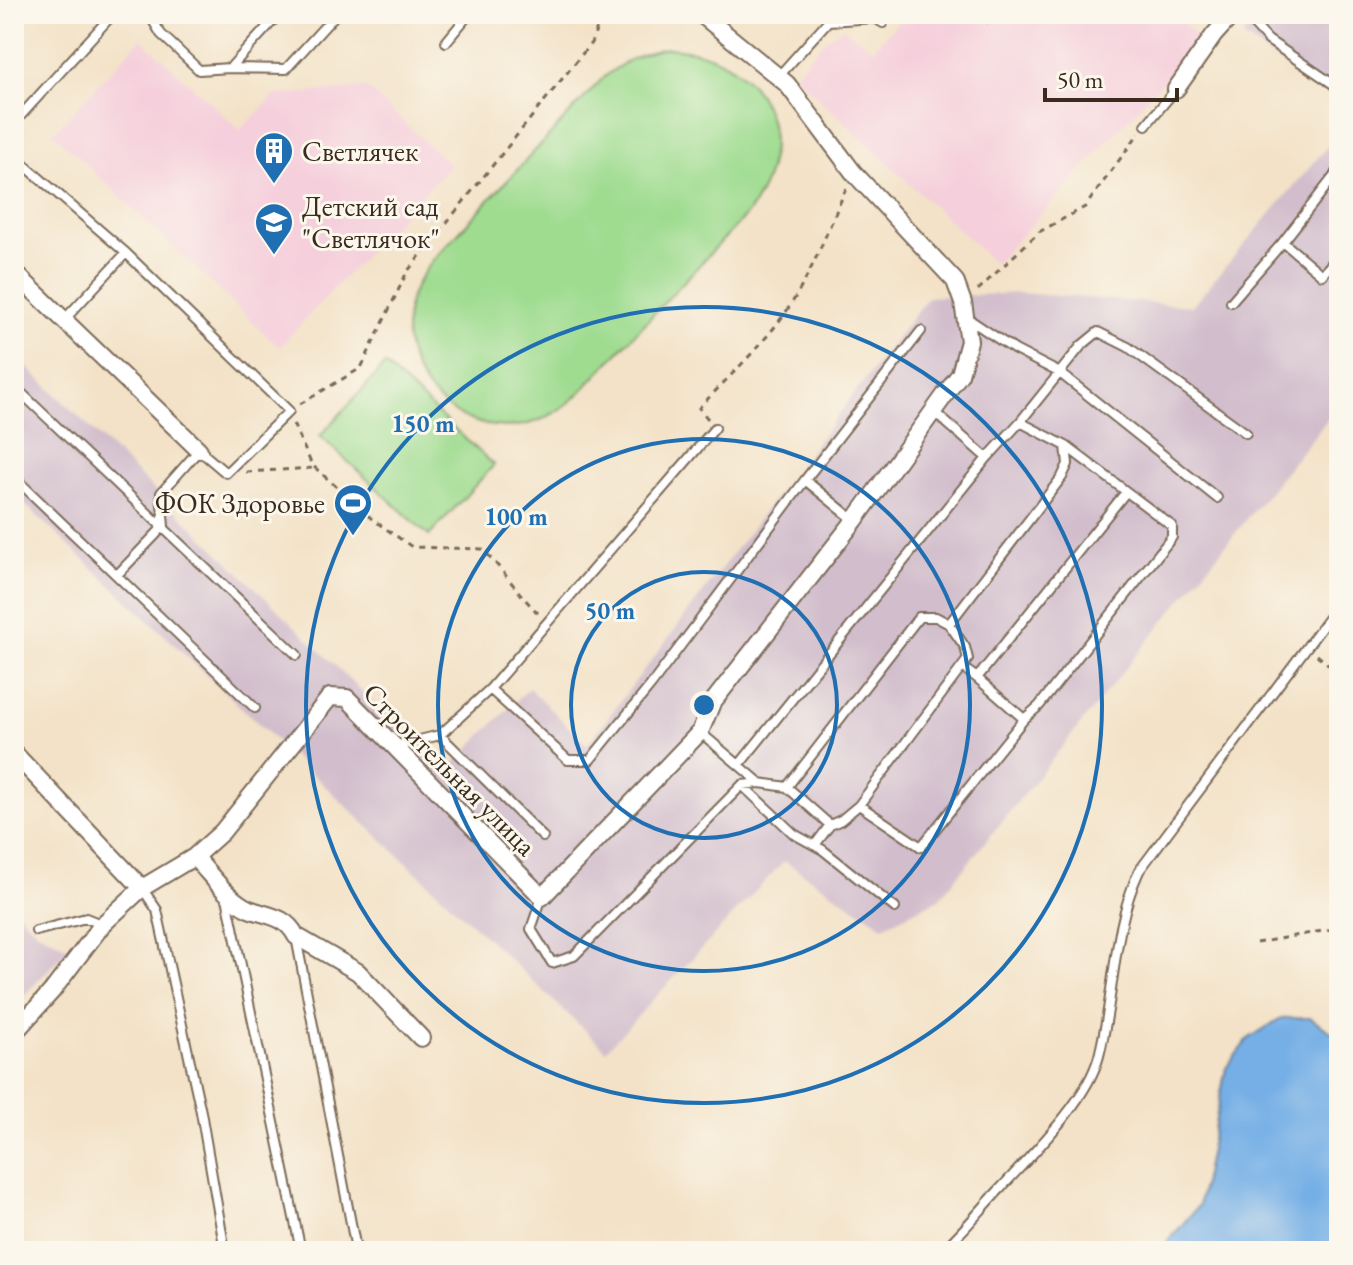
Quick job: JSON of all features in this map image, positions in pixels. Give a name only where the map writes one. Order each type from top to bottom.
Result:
[{"type":"street","points":[[542,897],[700,732],[712,703],[855,520],[960,374],[969,341],[955,281],[853,172],[787,84],[701,14]]},
{"type":"street","points":[[1176,89],[1232,15]]},
{"type":"street","points":[[14,272],[199,450]]},
{"type":"street","name":"Строительная улица","points":[[194,857],[222,832],[330,697],[347,698],[542,897]]},
{"type":"street","points":[[14,753],[142,888]]},
{"type":"street","points":[[14,1033],[52,991],[102,925],[142,888],[194,857],[247,908],[281,918],[291,926],[296,936],[358,972],[421,1038]]},
{"type":"lane","points":[[14,123],[113,14]]},
{"type":"lane","points":[[149,14],[161,34],[199,70],[286,69],[336,14]]},
{"type":"lane","points":[[230,68],[279,14]]},
{"type":"lane","points":[[446,42],[469,14]]},
{"type":"lane","points":[[1232,15],[1339,88]]},
{"type":"lane","points":[[778,77],[828,21],[875,18],[883,23]]},
{"type":"lane","points":[[1146,125],[1176,89]]},
{"type":"lane","points":[[14,156],[126,253],[289,411],[226,473],[199,450],[161,493],[164,526],[117,575]]},
{"type":"lane","points":[[1231,302],[1339,170]]},
{"type":"lane","points":[[1283,242],[1322,275],[1339,255]]},
{"type":"lane","points":[[65,319],[126,253]]},
{"type":"lane","points":[[964,310],[1015,350],[1060,373],[1217,498]]},
{"type":"lane","points":[[490,689],[568,760],[590,760],[651,685],[921,331]]},
{"type":"lane","points":[[739,765],[987,458],[1081,346],[1098,332],[1128,347],[1246,433]]},
{"type":"lane","points":[[14,386],[297,655]]},
{"type":"lane","points":[[932,410],[987,458]]},
{"type":"lane","points":[[859,805],[921,847],[1024,719],[1039,706],[1172,537],[1172,526],[1066,446],[1020,422]]},
{"type":"lane","points":[[394,747],[440,735],[490,689],[715,428]]},
{"type":"lane","points":[[949,624],[1062,477],[1068,464],[1066,446]]},
{"type":"lane","points":[[14,477],[255,708]]},
{"type":"lane","points":[[805,480],[855,520]]},
{"type":"lane","points":[[977,678],[1126,492]]},
{"type":"lane","points":[[942,1251],[1053,1130],[1085,1086],[1098,1059],[1119,931],[1127,897],[1139,871],[1339,604]]},
{"type":"lane","points":[[787,787],[919,617],[936,617],[949,624],[965,647],[968,659],[859,805],[830,825],[815,845]]},
{"type":"lane","points":[[962,667],[1024,719]]},
{"type":"lane","points":[[700,732],[760,783]]},
{"type":"lane","points":[[440,735],[543,837]]},
{"type":"lane","points":[[542,897],[531,929],[552,963],[574,956],[742,785],[778,783],[787,787],[830,825]]},
{"type":"lane","points":[[742,785],[794,834],[815,845],[895,908]]},
{"type":"lane","points":[[142,888],[157,910],[201,1112],[225,1251]]},
{"type":"lane","points":[[226,890],[301,1251]]},
{"type":"lane","points":[[36,931],[86,918],[102,925]]},
{"type":"lane","points":[[296,936],[355,1244]]},
{"type":"path","points":[[548,622],[520,597],[503,570],[482,549],[412,547],[372,519],[316,468],[295,430],[289,411],[361,368],[407,272],[591,43],[603,14]]},
{"type":"path","points":[[978,14],[988,23]]},
{"type":"path","points":[[964,310],[1039,232],[1085,207],[1146,125]]},
{"type":"path","points":[[715,428],[699,408],[792,303],[807,277],[853,172]]},
{"type":"path","points":[[226,473],[316,468]]},
{"type":"path","points":[[1308,648],[1339,673]]},
{"type":"path","points":[[1256,943],[1339,928]]},
{"type":"shaded area","points":[[906,14],[1174,14],[1201,40],[995,264],[794,75],[826,39],[843,28],[873,49]]},
{"type":"shaded area","points":[[1254,14],[1339,14],[1339,102],[1243,37]]},
{"type":"shaded area","name":"Детский сад \"Светлячок\"","points":[[141,39],[240,130],[275,95],[367,88],[450,165],[279,347],[53,133]]},
{"type":"shaded area","points":[[1339,133],[1339,405],[939,899],[883,926],[784,861],[606,1050],[14,494],[14,354],[445,772],[529,688],[587,745],[928,297],[1019,293],[1192,306]]},
{"type":"shaded area","points":[[14,908],[36,931],[69,948],[14,1006]]},
{"type":"green space","points":[[666,48],[699,53],[727,64],[749,82],[764,103],[772,128],[772,156],[764,185],[747,214],[567,404],[541,420],[508,427],[482,424],[458,414],[438,399],[422,380],[411,357],[406,331],[409,304],[419,281],[433,260],[603,78],[632,59]]},
{"type":"green space","points":[[385,365],[494,465],[429,536],[320,436]]},
{"type":"water","points":[[1281,1018],[1310,1018],[1339,1037],[1339,1251],[1160,1251],[1199,1205],[1226,1068],[1248,1039]]},
{"type":"place","name":"Светлячек","points":[[274,185]]},
{"type":"place","name":"Детский сад \"Светлячок\"","points":[[274,256]]},
{"type":"place","name":"ФОК Здоровье","points":[[353,537]]}]
